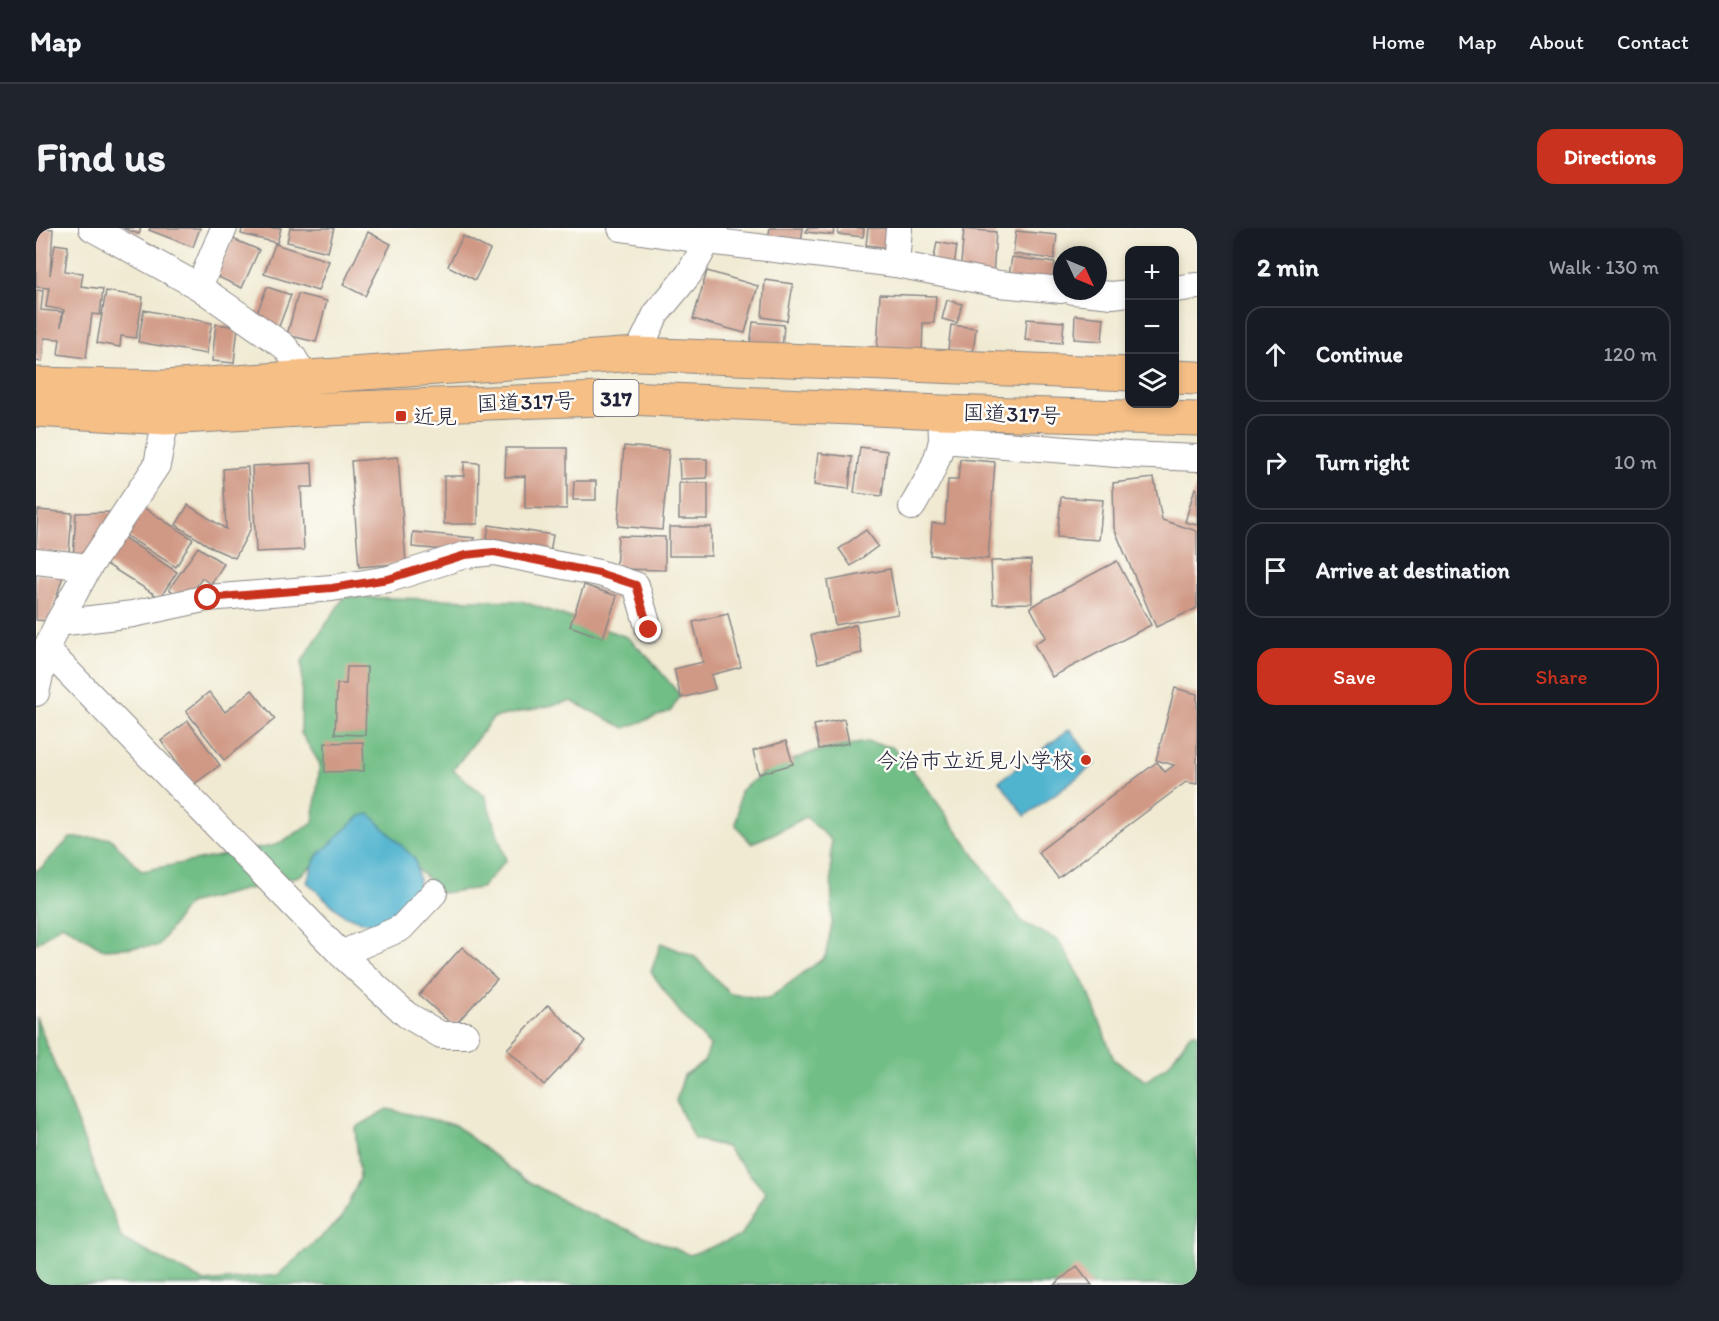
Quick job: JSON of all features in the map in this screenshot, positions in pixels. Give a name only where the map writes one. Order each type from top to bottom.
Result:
[{"type":"highway","name":"国道317号","points":[[36,410],[165,403],[305,377],[638,354],[1125,374]]},
{"type":"highway","points":[[1179,377],[1197,378]]},
{"type":"highway","name":"国道317号","points":[[36,384],[165,403],[299,410],[627,398],[941,426],[1197,419]]},
{"type":"street","points":[[92,228],[199,287],[284,346],[305,377],[299,410]]},
{"type":"street","points":[[199,287],[224,228]]},
{"type":"street","points":[[621,228],[712,235],[896,264],[999,284],[1053,289]]},
{"type":"street","points":[[896,264],[899,228]]},
{"type":"street","points":[[638,354],[656,314],[689,274],[712,235]]},
{"type":"street","points":[[1179,288],[1197,286]]},
{"type":"street","points":[[1107,294],[1125,294]]},
{"type":"street","points":[[36,693],[41,660],[58,622],[89,567],[157,465],[165,403]]},
{"type":"street","points":[[912,507],[935,465],[941,426],[1129,455],[1197,458]]},
{"type":"street","points":[[58,622],[133,614],[208,598],[332,588],[388,579],[465,555],[494,552],[599,573],[636,585],[649,630]]},
{"type":"street","points":[[36,561],[89,567]]},
{"type":"street","points":[[41,660],[341,954],[407,1015],[441,1035],[466,1035]]},
{"type":"street","points":[[341,954],[401,928],[434,893]]},
{"type":"green space","points":[[344,597],[521,601],[627,637],[649,658],[680,695],[671,711],[625,728],[571,701],[493,718],[453,770],[485,796],[506,860],[481,888],[442,893],[369,823],[299,876],[188,904],[158,946],[103,949],[62,924],[36,944],[36,870],[40,869],[70,838],[110,838],[142,871],[276,845],[313,823],[320,764],[301,733],[302,661]]},
{"type":"green space","points":[[866,742],[892,747],[922,781],[1022,922],[1059,941],[1087,988],[1114,1060],[1146,1081],[1169,1064],[1191,1033],[1197,1033],[1197,1285],[36,1285],[36,1017],[122,1239],[205,1282],[278,1275],[341,1219],[360,1178],[355,1128],[388,1109],[455,1125],[522,1178],[578,1209],[690,1255],[741,1236],[766,1193],[726,1147],[694,1139],[676,1101],[684,1075],[704,1062],[710,1046],[679,1011],[651,972],[661,943],[695,957],[730,994],[768,999],[825,957],[832,924],[831,840],[806,817],[751,843],[736,825],[740,791],[767,770],[813,752]]},
{"type":"water","points":[[1070,729],[1095,764],[1025,816],[999,781]]},
{"type":"water","points":[[370,814],[415,859],[419,880],[416,895],[390,920],[379,925],[359,921],[342,914],[307,882],[316,857],[360,816]]},
{"type":"building","points":[[36,228],[53,229],[50,275],[55,244],[68,246],[65,271],[83,273],[81,286],[103,289],[100,315],[92,314],[86,358],[58,354],[60,339],[44,338],[42,362],[36,361],[36,290],[43,291],[41,310],[62,312],[61,327],[64,310],[46,307],[49,288],[36,287]]},
{"type":"building","points":[[123,228],[141,228],[139,234]]},
{"type":"building","points":[[150,228],[200,228],[193,247],[149,230]]},
{"type":"building","points":[[242,228],[281,228],[277,243],[241,234]]},
{"type":"building","points":[[290,228],[334,228],[328,252],[287,242]]},
{"type":"building","points":[[770,228],[803,228],[801,243],[768,239]]},
{"type":"building","points":[[807,228],[834,228],[833,235],[806,232]]},
{"type":"building","points":[[839,228],[864,228],[863,237],[838,234]]},
{"type":"building","points":[[868,228],[893,228],[890,248],[866,245]]},
{"type":"building","points":[[964,229],[996,232],[993,276],[960,274]]},
{"type":"building","points":[[1016,231],[1057,235],[1056,246],[1053,246],[1053,259],[1013,254]]},
{"type":"building","points":[[368,232],[391,244],[365,296],[343,285]]},
{"type":"building","points":[[463,236],[490,250],[475,280],[448,266]]},
{"type":"building","points":[[233,239],[259,250],[242,288],[216,276]]},
{"type":"building","points":[[937,242],[957,246],[953,272],[932,268]]},
{"type":"building","points":[[275,244],[329,261],[318,291],[264,274]]},
{"type":"building","points":[[1012,257],[1053,263],[1051,287],[1008,281]]},
{"type":"building","points":[[707,271],[758,286],[745,333],[693,319]]},
{"type":"building","points":[[765,280],[793,284],[787,321],[762,317]]},
{"type":"building","points":[[267,287],[291,295],[278,329],[254,321]]},
{"type":"building","points":[[106,291],[143,297],[136,338],[121,336],[120,347],[97,343]]},
{"type":"building","points":[[298,294],[327,301],[316,342],[287,335]]},
{"type":"building","points":[[880,294],[936,296],[934,323],[923,323],[922,353],[877,351]]},
{"type":"building","points":[[947,300],[962,304],[957,323],[942,319]]},
{"type":"building","points":[[144,310],[212,323],[206,354],[138,342]]},
{"type":"building","points":[[1075,315],[1104,318],[1102,341],[1074,339]]},
{"type":"building","points":[[1027,319],[1064,322],[1062,343],[1025,340]]},
{"type":"building","points":[[753,322],[784,325],[782,350],[750,346]]},
{"type":"building","points":[[216,324],[238,327],[234,363],[212,361]]},
{"type":"building","points":[[951,325],[976,328],[973,353],[948,350]]},
{"type":"building","points":[[624,446],[669,450],[662,530],[618,526]]},
{"type":"building","points":[[860,447],[887,451],[882,496],[854,493]]},
{"type":"building","points":[[506,448],[567,448],[567,509],[525,508],[525,476],[505,477]]},
{"type":"building","points":[[818,453],[852,457],[849,489],[814,485]]},
{"type":"building","points":[[398,457],[406,563],[359,567],[351,461]]},
{"type":"building","points":[[679,459],[707,459],[707,478],[680,479]]},
{"type":"building","points":[[960,459],[995,462],[988,559],[930,555],[932,523],[945,524],[948,480],[958,480]]},
{"type":"building","points":[[464,462],[479,463],[478,524],[444,524],[444,476],[464,476]]},
{"type":"building","points":[[312,463],[313,487],[301,487],[304,550],[256,552],[252,466]]},
{"type":"building","points":[[248,467],[251,528],[235,558],[214,549],[176,525],[188,505],[226,529],[223,469]]},
{"type":"building","points":[[1154,478],[1162,520],[1197,531],[1197,608],[1156,627],[1114,528],[1113,483]]},
{"type":"building","points":[[574,481],[596,481],[596,500],[573,500]]},
{"type":"building","points":[[679,483],[708,483],[708,519],[679,519]]},
{"type":"building","points":[[1195,488],[1197,489],[1197,525],[1185,522]]},
{"type":"building","points":[[1061,497],[1103,500],[1099,540],[1057,537]]},
{"type":"building","points":[[138,504],[193,539],[176,567],[120,532]]},
{"type":"building","points":[[38,510],[72,513],[69,553],[36,551]]},
{"type":"building","points":[[115,512],[87,561],[73,559],[76,513]]},
{"type":"building","points":[[489,525],[553,535],[549,559],[486,544]]},
{"type":"building","points":[[669,527],[711,527],[711,556],[669,556]]},
{"type":"building","points":[[866,530],[878,546],[851,566],[839,549]]},
{"type":"building","points":[[413,532],[475,538],[469,552],[412,547]]},
{"type":"building","points":[[120,535],[177,572],[160,598],[103,562]]},
{"type":"building","points":[[618,536],[665,537],[665,570],[616,569]]},
{"type":"building","points":[[198,547],[224,564],[211,584],[202,578],[187,601],[169,589]]},
{"type":"building","points":[[1031,560],[1032,603],[993,604],[991,561]]},
{"type":"building","points":[[1117,561],[1151,625],[1052,677],[1034,644],[1046,637],[1030,607]]},
{"type":"building","points":[[890,569],[898,614],[835,625],[827,581]]},
{"type":"building","points":[[36,574],[63,576],[49,621],[36,620]]},
{"type":"building","points":[[584,585],[617,596],[603,638],[570,626]]},
{"type":"building","points":[[728,614],[741,667],[711,675],[715,689],[681,698],[674,669],[703,662],[693,622]]},
{"type":"building","points":[[856,625],[862,653],[818,663],[811,635]]},
{"type":"building","points":[[347,667],[367,667],[365,735],[335,734],[337,684],[346,684]]},
{"type":"building","points":[[1175,688],[1197,694],[1197,784],[1186,782],[1058,878],[1038,852],[1157,762],[1165,772],[1174,765],[1156,760]]},
{"type":"building","points":[[252,690],[275,719],[224,760],[186,711],[209,692],[225,712]]},
{"type":"building","points":[[844,719],[849,743],[819,749],[814,725]]},
{"type":"building","points":[[188,721],[220,765],[193,785],[161,741]]},
{"type":"building","points":[[786,741],[793,764],[759,774],[753,751]]},
{"type":"building","points":[[363,742],[364,771],[325,772],[325,743]]},
{"type":"building","points":[[462,947],[497,979],[454,1026],[419,995]]},
{"type":"building","points":[[548,1005],[586,1041],[544,1085],[507,1049]]},
{"type":"building","points":[[1077,1266],[1092,1285],[1054,1285]]},
{"type":"place","name":"近見","points":[[401,416]]},
{"type":"place","name":"今治市立近見小学校","points":[[1086,760]]},
{"type":"route","points":[[208,598],[332,588],[388,579],[465,555],[494,552],[599,573],[636,585],[649,630]]}]
